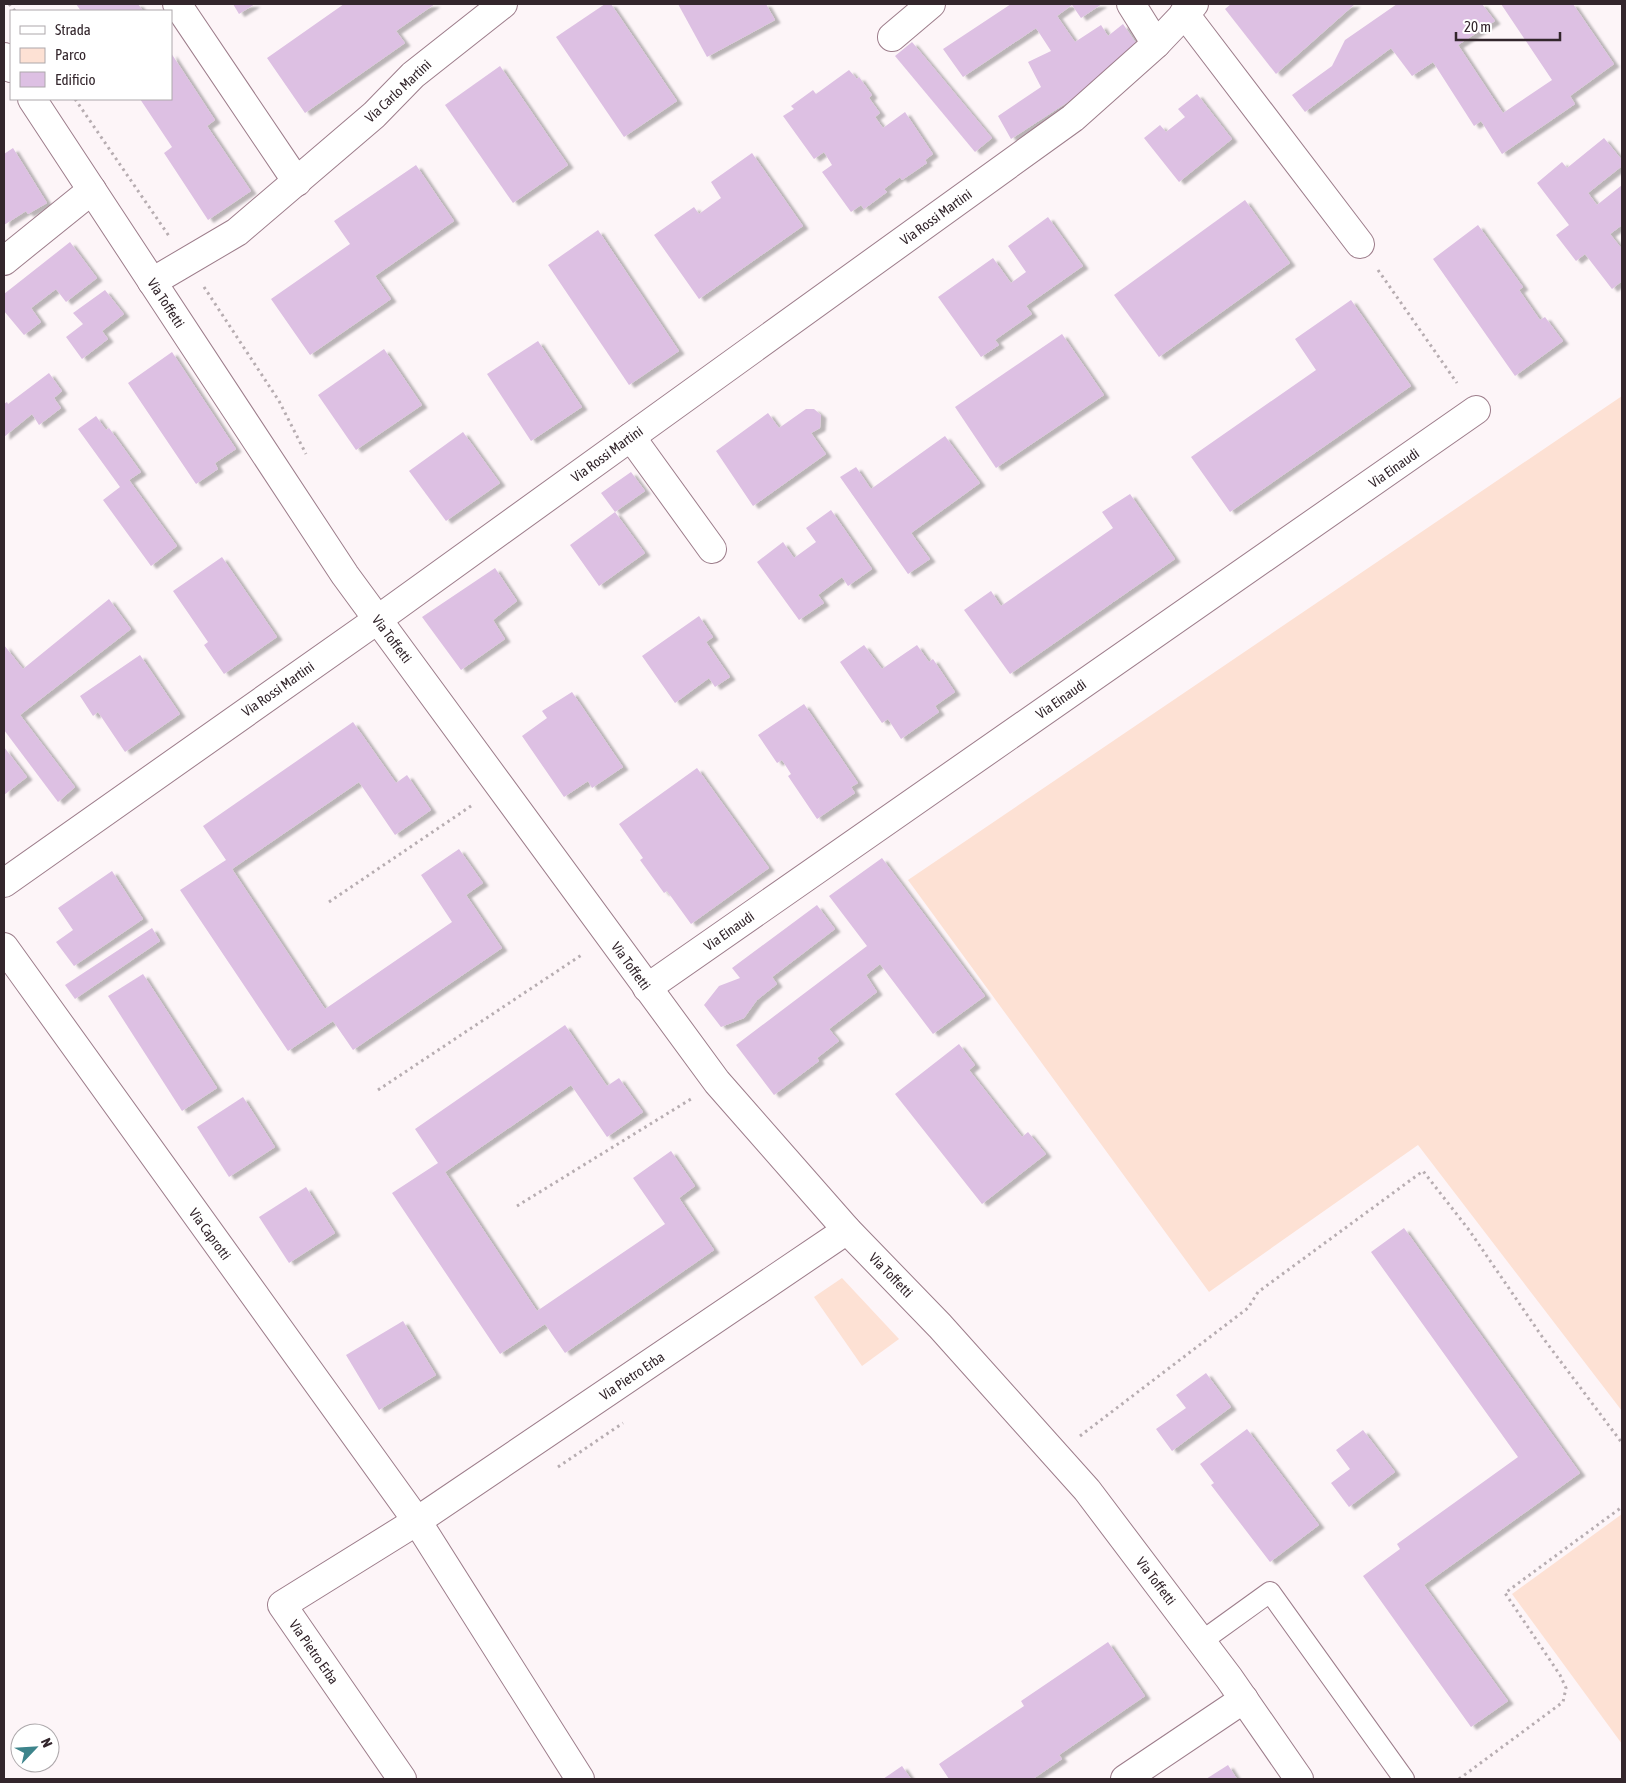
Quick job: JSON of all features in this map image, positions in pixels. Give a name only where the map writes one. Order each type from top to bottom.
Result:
[{"type":"street","points":[[178,4],[297,182]]},
{"type":"street","name":"Via Carlo Martini","points":[[152,282],[237,232],[374,114],[413,75],[503,4]]},
{"type":"street","points":[[892,36],[931,4]]},
{"type":"street","points":[[1131,4],[1156,44]]},
{"type":"street","points":[[1189,8],[1360,244]]},
{"type":"street","name":"Via Rossi Martini","points":[[4,883],[377,620],[1073,118],[1156,44],[1189,8]]},
{"type":"street","name":"Via Toffetti","points":[[33,100],[377,620],[717,1082],[848,1230],[940,1326],[1087,1490],[1202,1641],[1299,1779]]},
{"type":"street","points":[[4,261],[92,190]]},
{"type":"street","name":"Via Einaudi","points":[[647,988],[1476,410]]},
{"type":"street","points":[[630,437],[712,549]]},
{"type":"street","name":"Via Caprotti","points":[[4,947],[417,1521]]},
{"type":"street","name":"Via Pietro Erba","points":[[402,1779],[282,1605],[417,1521],[848,1230]]},
{"type":"street","points":[[417,1521],[580,1779]]},
{"type":"street","points":[[1125,1779],[1244,1699]]},
{"type":"lane","points":[[1202,1641],[1270,1592],[1404,1779]]},
{"type":"path","points":[[1360,244],[1476,410]]},
{"type":"path","points":[[329,902],[501,786]]},
{"type":"path","points":[[378,1090],[609,937]]},
{"type":"path","points":[[517,1206],[717,1082]]},
{"type":"path","points":[[1075,1440],[1248,1308],[1258,1292],[1423,1171],[1469,1230],[1543,1338],[1622,1443]]},
{"type":"path","points":[[556,1469],[628,1420]]},
{"type":"path","points":[[1458,1779],[1563,1702],[1566,1688],[1560,1675],[1505,1593],[1622,1507]]},
{"type":"green space","points":[[1622,396],[1622,1411],[1418,1145],[1209,1292],[908,880]]},
{"type":"green space","points":[[842,1278],[899,1339],[862,1366],[814,1297]]},
{"type":"green space","points":[[1622,1514],[1622,1744],[1512,1594]]},
{"type":"building","points":[[76,4],[138,4],[142,10],[80,10]]},
{"type":"building","points":[[233,4],[255,4],[239,14]]},
{"type":"building","points":[[344,4],[435,4],[396,31],[405,43],[305,113],[267,58]]},
{"type":"building","points":[[605,4],[611,4],[677,101],[624,137],[556,37]]},
{"type":"building","points":[[678,4],[766,4],[775,20],[707,57]]},
{"type":"building","points":[[1011,4],[1102,4],[1081,18],[1072,5],[1057,16],[1075,42],[1101,25],[1108,36],[1123,24],[1136,43],[1074,98],[1011,139],[998,116],[1041,87],[1028,62],[1051,51],[1036,28],[963,77],[943,49]]},
{"type":"building","points":[[1231,4],[1355,4],[1276,74],[1225,9]]},
{"type":"building","points":[[1397,4],[1482,4],[1495,21],[1458,45],[1503,113],[1552,80],[1501,4],[1573,4],[1614,64],[1570,96],[1575,104],[1502,154],[1481,121],[1474,126],[1433,62],[1412,76],[1391,48],[1305,112],[1292,95],[1332,66],[1345,40]]},
{"type":"building","points":[[912,42],[992,138],[975,152],[895,56]]},
{"type":"building","points":[[172,55],[215,120],[207,126],[251,191],[208,220],[164,153],[172,147],[141,100],[172,100]]},
{"type":"building","points":[[500,66],[568,165],[513,203],[445,105]]},
{"type":"building","points":[[849,70],[857,79],[859,77],[872,95],[869,98],[880,113],[875,117],[883,128],[905,112],[933,154],[925,160],[927,163],[902,180],[900,177],[884,189],[887,192],[864,209],[861,205],[851,212],[822,172],[832,165],[824,152],[814,159],[783,116],[794,109],[791,106],[813,90],[816,94]]},
{"type":"building","points":[[1197,94],[1232,139],[1179,182],[1144,138],[1160,125],[1166,132],[1185,117],[1178,109]]},
{"type":"building","points":[[1604,138],[1622,160],[1622,166],[1588,193],[1597,205],[1622,185],[1622,225],[1610,234],[1622,249],[1622,281],[1612,289],[1585,254],[1576,261],[1556,235],[1569,225],[1537,183],[1562,162],[1567,168]]},
{"type":"building","points":[[13,148],[47,203],[28,214],[26,211],[4,225],[4,154]]},
{"type":"building","points":[[752,153],[803,226],[699,299],[654,235],[694,207],[699,214],[721,198],[711,182]]},
{"type":"building","points":[[416,165],[454,221],[375,276],[391,299],[310,355],[271,299],[350,244],[334,221]]},
{"type":"building","points":[[1245,200],[1290,263],[1159,357],[1114,295]]},
{"type":"building","points":[[1048,217],[1083,266],[1026,306],[1032,314],[995,340],[999,345],[981,357],[938,297],[993,258],[1011,283],[1026,272],[1008,246]]},
{"type":"building","points":[[1478,225],[1523,287],[1519,290],[1540,320],[1545,317],[1563,341],[1515,376],[1433,259]]},
{"type":"building","points":[[598,230],[679,351],[629,385],[548,265]]},
{"type":"building","points":[[70,242],[97,278],[66,302],[56,289],[31,308],[41,322],[24,335],[4,311],[4,294]]},
{"type":"building","points":[[105,290],[124,314],[102,331],[108,339],[82,359],[66,337],[83,324],[73,313]]},
{"type":"building","points":[[1351,300],[1411,386],[1230,512],[1191,457],[1316,370],[1295,339]]},
{"type":"building","points":[[1062,334],[1104,395],[996,468],[955,407]]},
{"type":"building","points":[[538,341],[582,407],[531,441],[487,374]]},
{"type":"building","points":[[384,349],[422,405],[356,450],[318,395]]},
{"type":"building","points":[[172,352],[236,449],[215,463],[218,469],[196,484],[128,383]]},
{"type":"building","points":[[49,373],[62,391],[54,398],[61,408],[39,425],[32,414],[4,437],[4,404],[7,402],[8,404]]},
{"type":"building","points":[[806,409],[814,409],[821,415],[820,428],[811,433],[826,454],[753,506],[716,451],[768,413],[779,428]]},
{"type":"building","points":[[96,416],[106,430],[109,428],[141,472],[129,480],[177,546],[151,566],[103,500],[120,487],[78,429]]},
{"type":"building","points":[[463,432],[500,483],[446,521],[409,471]]},
{"type":"building","points":[[945,436],[980,483],[911,533],[930,559],[908,574],[840,477],[856,467],[871,489]]},
{"type":"building","points":[[631,472],[645,491],[615,512],[601,493]]},
{"type":"building","points":[[1130,494],[1175,559],[1010,674],[964,610],[991,591],[1001,606],[1113,528],[1102,512]]},
{"type":"building","points":[[831,510],[872,569],[848,586],[842,577],[818,595],[824,603],[799,620],[757,562],[783,542],[794,558],[816,542],[806,528]]},
{"type":"building","points":[[615,512],[645,553],[599,586],[570,545]]},
{"type":"building","points":[[222,557],[277,637],[224,674],[204,645],[208,642],[173,591]]},
{"type":"building","points":[[495,568],[517,601],[493,620],[505,639],[461,670],[422,617]]},
{"type":"building","points":[[109,599],[131,629],[20,715],[75,787],[58,802],[4,730],[4,645],[23,669]]},
{"type":"building","points":[[699,616],[713,637],[706,642],[730,677],[715,687],[709,678],[675,703],[642,656]]},
{"type":"building","points":[[864,645],[882,669],[917,645],[929,662],[933,659],[955,692],[935,706],[939,712],[901,739],[888,719],[882,723],[840,662]]},
{"type":"building","points":[[140,655],[180,714],[125,752],[98,712],[93,716],[80,696]]},
{"type":"building","points":[[572,692],[623,767],[592,788],[588,781],[564,797],[522,736],[547,718],[542,711]]},
{"type":"building","points":[[804,704],[858,783],[851,787],[855,793],[817,819],[788,776],[791,774],[782,760],[777,763],[758,735]]},
{"type":"building","points":[[353,722],[396,783],[407,775],[431,810],[395,835],[359,782],[232,869],[325,1009],[452,922],[421,875],[459,849],[483,883],[466,895],[502,948],[353,1050],[333,1021],[288,1051],[180,890],[226,860],[203,826]]},
{"type":"building","points":[[4,747],[27,777],[4,795]]},
{"type":"building","points":[[697,768],[769,868],[691,924],[667,891],[664,893],[640,860],[643,858],[619,824]]},
{"type":"building","points":[[882,858],[985,996],[933,1034],[880,964],[866,975],[877,992],[829,1029],[839,1041],[817,1058],[819,1061],[774,1095],[736,1045],[867,946],[829,896]]},
{"type":"building","points":[[112,871],[143,919],[74,966],[56,942],[73,930],[58,908]]},
{"type":"building","points":[[817,905],[835,929],[772,977],[777,984],[757,1000],[744,1018],[721,1027],[704,1005],[719,986],[740,978],[732,968]]},
{"type":"building","points":[[152,928],[160,941],[75,999],[65,985]]},
{"type":"building","points":[[143,974],[217,1088],[182,1111],[108,996]]},
{"type":"building","points":[[565,1025],[607,1086],[619,1078],[643,1112],[607,1137],[571,1085],[445,1172],[537,1311],[665,1224],[633,1178],[671,1151],[695,1186],[679,1198],[714,1250],[565,1353],[545,1324],[500,1354],[392,1193],[438,1163],[415,1129]]},
{"type":"building","points":[[959,1044],[975,1065],[969,1070],[1022,1137],[1028,1132],[1046,1154],[982,1204],[895,1094]]},
{"type":"building","points":[[243,1097],[275,1147],[229,1177],[197,1127]]},
{"type":"building","points":[[306,1187],[335,1233],[289,1263],[259,1217]]},
{"type":"building","points":[[1404,1228],[1580,1473],[1424,1585],[1508,1701],[1471,1727],[1363,1576],[1400,1549],[1397,1544],[1518,1457],[1371,1252]]},
{"type":"building","points":[[403,1321],[436,1375],[379,1410],[346,1355]]},
{"type":"building","points":[[1206,1373],[1231,1407],[1172,1451],[1156,1429],[1186,1408],[1176,1395]]},
{"type":"building","points":[[1247,1429],[1319,1525],[1270,1562],[1211,1485],[1214,1483],[1200,1464]]},
{"type":"building","points":[[1363,1430],[1395,1472],[1349,1507],[1331,1483],[1350,1469],[1336,1450]]},
{"type":"building","points":[[1108,1642],[1145,1696],[1059,1755],[1062,1759],[1033,1779],[949,1779],[939,1764],[1024,1706],[1021,1701]]},
{"type":"building","points":[[1228,1765],[1237,1779],[1206,1779]]},
{"type":"building","points":[[902,1766],[911,1779],[883,1779]]}]
